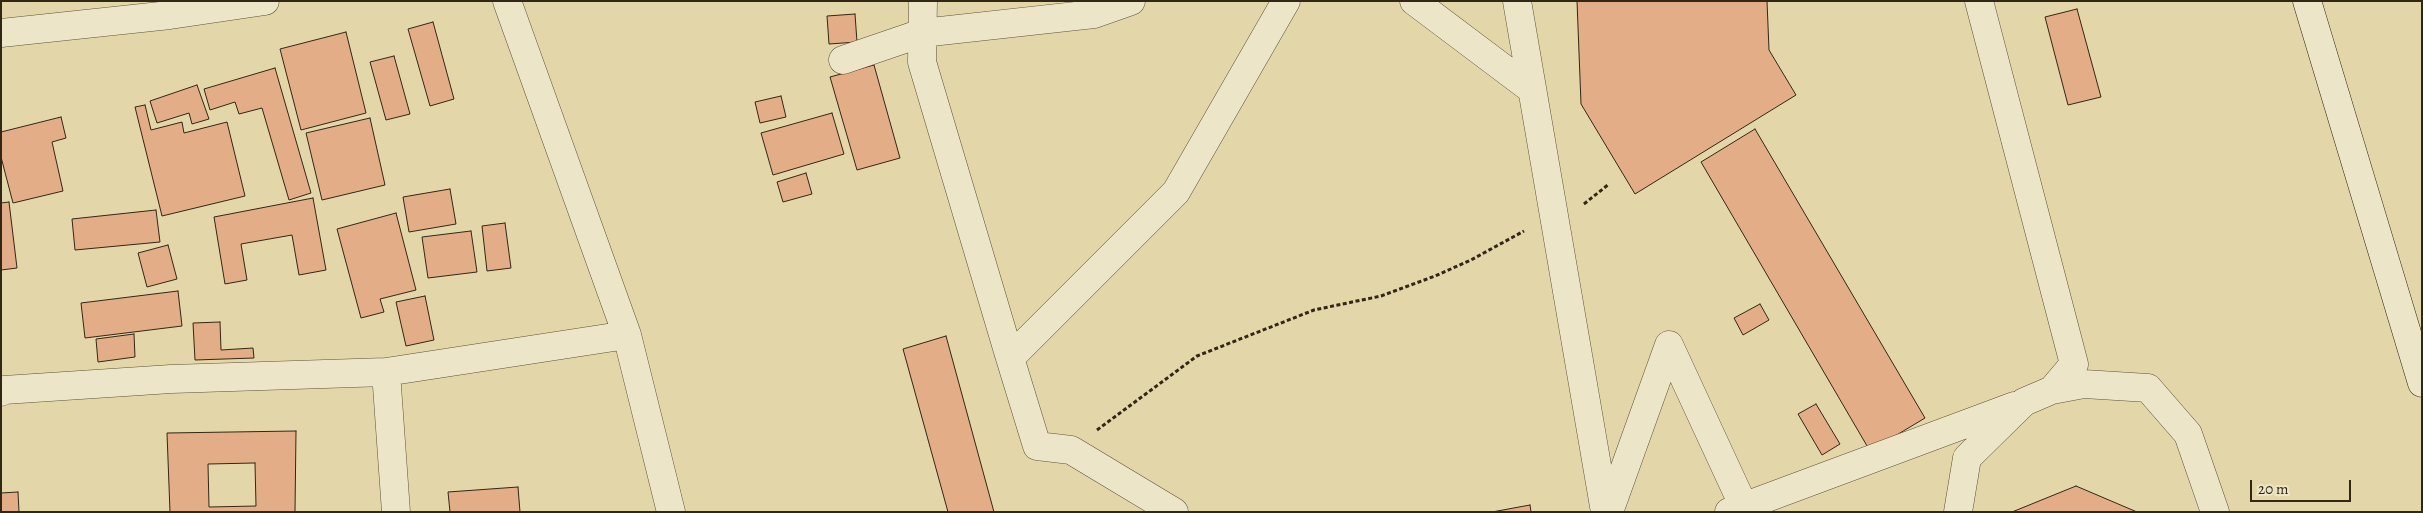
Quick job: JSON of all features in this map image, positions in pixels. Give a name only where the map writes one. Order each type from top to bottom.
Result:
[{"type":"street","points":[[1,33],[265,1]]},
{"type":"street","points":[[507,1],[627,335],[671,512]]},
{"type":"street","points":[[923,1],[922,62],[1037,446],[1070,450],[1174,512]]},
{"type":"street","points":[[843,60],[922,33],[1094,14],[1131,1]]},
{"type":"street","points":[[1010,358],[1176,192],[1286,1]]},
{"type":"street","points":[[1414,1],[1531,89]]},
{"type":"street","points":[[1517,1],[1605,512]]},
{"type":"street","points":[[1979,1],[2074,364],[2052,390]]},
{"type":"street","points":[[2308,1],[2422,383]]},
{"type":"street","points":[[1,392],[4,390],[161,380],[386,372],[627,335]]},
{"type":"street","points":[[1610,512],[1670,344],[1736,509],[2052,390],[2084,384],[2148,388],[2188,434],[2216,512]]},
{"type":"street","points":[[386,372],[396,512]]},
{"type":"street","points":[[1958,512],[1967,458],[2024,402]]},
{"type":"path","points":[[1070,450],[1196,356],[1314,310],[1381,296],[1435,276],[1588,202],[1609,184]]},
{"type":"building","points":[[1577,1],[1767,1],[1769,50],[1796,95],[1635,194],[1581,104]]},
{"type":"building","points":[[2077,9],[2101,97],[2068,105],[2045,17]]},
{"type":"building","points":[[855,14],[857,42],[829,44],[827,16]]},
{"type":"building","points":[[433,22],[454,99],[430,106],[408,29]]},
{"type":"building","points":[[346,32],[366,113],[301,130],[280,49]]},
{"type":"building","points":[[394,56],[410,114],[386,120],[370,62]]},
{"type":"building","points":[[874,65],[900,158],[857,170],[830,77]]},
{"type":"building","points":[[275,68],[311,193],[289,200],[262,108],[239,114],[235,102],[210,110],[204,89]]},
{"type":"building","points":[[197,85],[209,119],[192,124],[189,113],[157,123],[150,101]]},
{"type":"building","points":[[781,96],[786,117],[760,123],[755,102]]},
{"type":"building","points":[[145,105],[151,130],[182,122],[184,133],[227,122],[245,196],[162,216],[135,107]]},
{"type":"building","points":[[832,113],[844,154],[773,175],[761,133]]},
{"type":"building","points":[[61,117],[66,138],[52,142],[63,191],[13,203],[1,157],[1,132]]},
{"type":"building","points":[[370,118],[385,185],[322,200],[306,133]]},
{"type":"building","points":[[1755,129],[1925,418],[1870,451],[1701,162]]},
{"type":"building","points":[[806,173],[812,194],[783,202],[777,182]]},
{"type":"building","points":[[450,189],[456,224],[409,232],[403,197]]},
{"type":"building","points":[[313,198],[326,270],[299,275],[292,235],[241,244],[247,280],[225,284],[214,217]]},
{"type":"building","points":[[9,202],[17,268],[1,270],[1,203]]},
{"type":"building","points":[[156,210],[160,242],[75,250],[72,219]]},
{"type":"building","points":[[396,213],[416,290],[380,299],[384,312],[361,318],[337,229]]},
{"type":"building","points":[[505,223],[511,268],[487,271],[482,226]]},
{"type":"building","points":[[471,231],[477,272],[428,278],[422,237]]},
{"type":"building","points":[[168,245],[177,279],[147,287],[138,253]]},
{"type":"building","points":[[178,291],[182,326],[85,338],[81,303]]},
{"type":"building","points":[[425,296],[434,340],[406,346],[396,302]]},
{"type":"building","points":[[1760,304],[1769,320],[1743,335],[1734,318]]},
{"type":"building","points":[[220,322],[221,350],[253,348],[254,358],[195,360],[193,323]]},
{"type":"building","points":[[134,334],[135,357],[98,362],[96,339]]},
{"type":"building","points":[[946,336],[994,512],[948,512],[903,349]]},
{"type":"building","points":[[1816,404],[1840,444],[1822,455],[1798,414]]},
{"type":"building","points":[[296,431],[295,512],[170,512],[167,433]],"holes":[[[255,463],[256,506],[209,507],[208,464]]]},
{"type":"building","points":[[2076,486],[2137,512],[2012,512]]},
{"type":"building","points":[[518,487],[520,512],[450,512],[448,492]]},
{"type":"building","points":[[18,492],[19,512],[1,512],[1,493]]},
{"type":"building","points":[[1530,505],[1531,512],[1492,512]]}]
